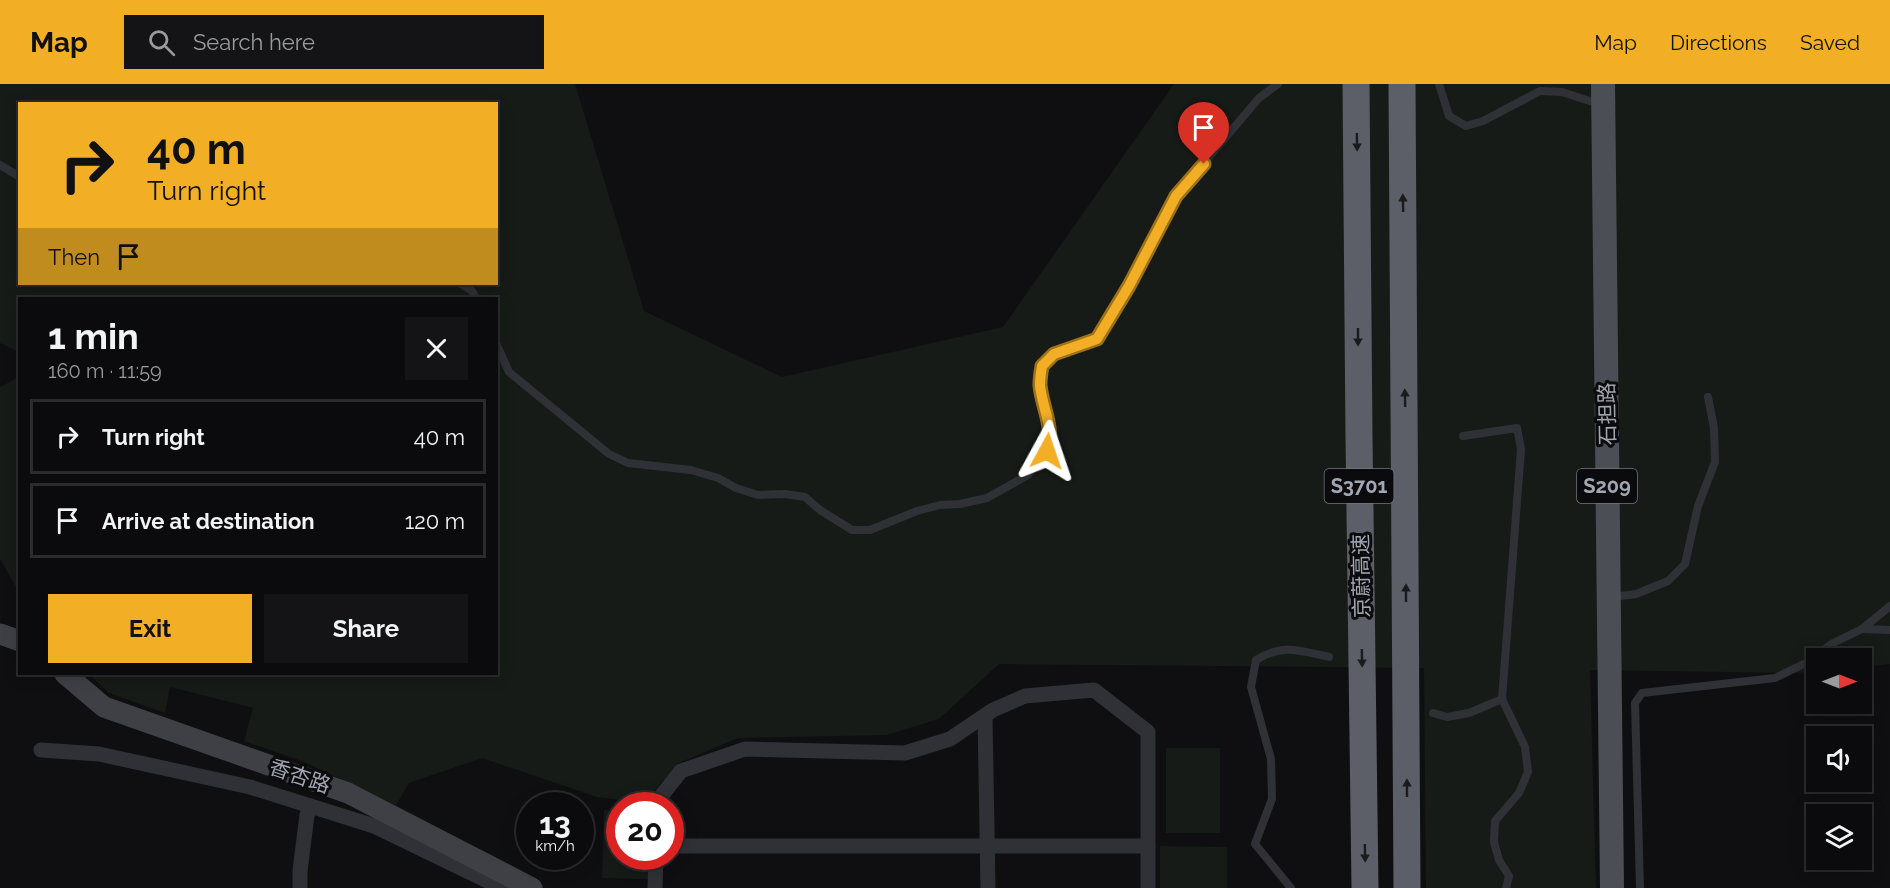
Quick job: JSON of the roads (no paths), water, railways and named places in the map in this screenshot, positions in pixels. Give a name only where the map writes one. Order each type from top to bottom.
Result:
[{"type":"highway","name":"京蔚高速","points":[[1356,84],[1365,888]]},
{"type":"highway","name":"京蔚高速","points":[[1402,84],[1407,888]]},
{"type":"main road","name":"石担路","points":[[1603,94],[1612,888]]},
{"type":"street","points":[[0,634],[18,640]]},
{"type":"street","name":"香杏路","points":[[66,675],[104,707],[348,793],[532,888]]},
{"type":"street","points":[[664,792],[681,771],[745,749],[905,753],[950,739],[993,710],[1025,696],[1094,690],[1148,732],[1148,888]]},
{"type":"street","points":[[984,716],[988,888]]},
{"type":"street","points":[[41,750],[99,754],[250,787],[374,826],[502,888]]},
{"type":"street","points":[[300,888],[300,871],[311,806]]},
{"type":"street","points":[[684,846],[1148,846]]},
{"type":"street","points":[[655,888],[656,870]]},
{"type":"lane","points":[[498,348],[509,372],[609,454],[628,463],[691,470],[718,478],[736,488],[758,495],[785,494],[805,497],[852,531],[870,531],[917,511],[940,505],[960,504],[987,498],[1028,475],[1047,451],[1050,443],[1049,422],[1040,385],[1042,366],[1054,354],[1097,339],[1129,286],[1176,196],[1259,98],[1278,84]]},
{"type":"lane","points":[[1439,84],[1449,116],[1466,126],[1483,121],[1540,91],[1603,94]]},
{"type":"lane","points":[[0,165],[18,176]]},
{"type":"lane","points":[[462,285],[472,291],[475,297]]},
{"type":"lane","points":[[1609,597],[1636,594],[1668,581],[1685,564],[1698,506],[1715,462],[1714,428],[1708,397]]},
{"type":"lane","points":[[1462,436],[1517,428],[1521,449],[1502,699],[1525,747],[1528,772],[1519,792],[1495,821],[1494,842],[1499,860],[1509,876],[1506,888]]},
{"type":"lane","points":[[1640,888],[1635,703],[1642,693],[1775,678],[1808,662],[1833,644],[1862,630],[1890,606]]},
{"type":"lane","points":[[1862,630],[1890,630]]},
{"type":"lane","points":[[1291,888],[1255,844],[1272,799],[1271,759],[1251,687],[1256,660],[1269,652],[1292,649],[1329,657]]},
{"type":"lane","points":[[1433,713],[1447,717],[1469,713],[1502,699]]}]
